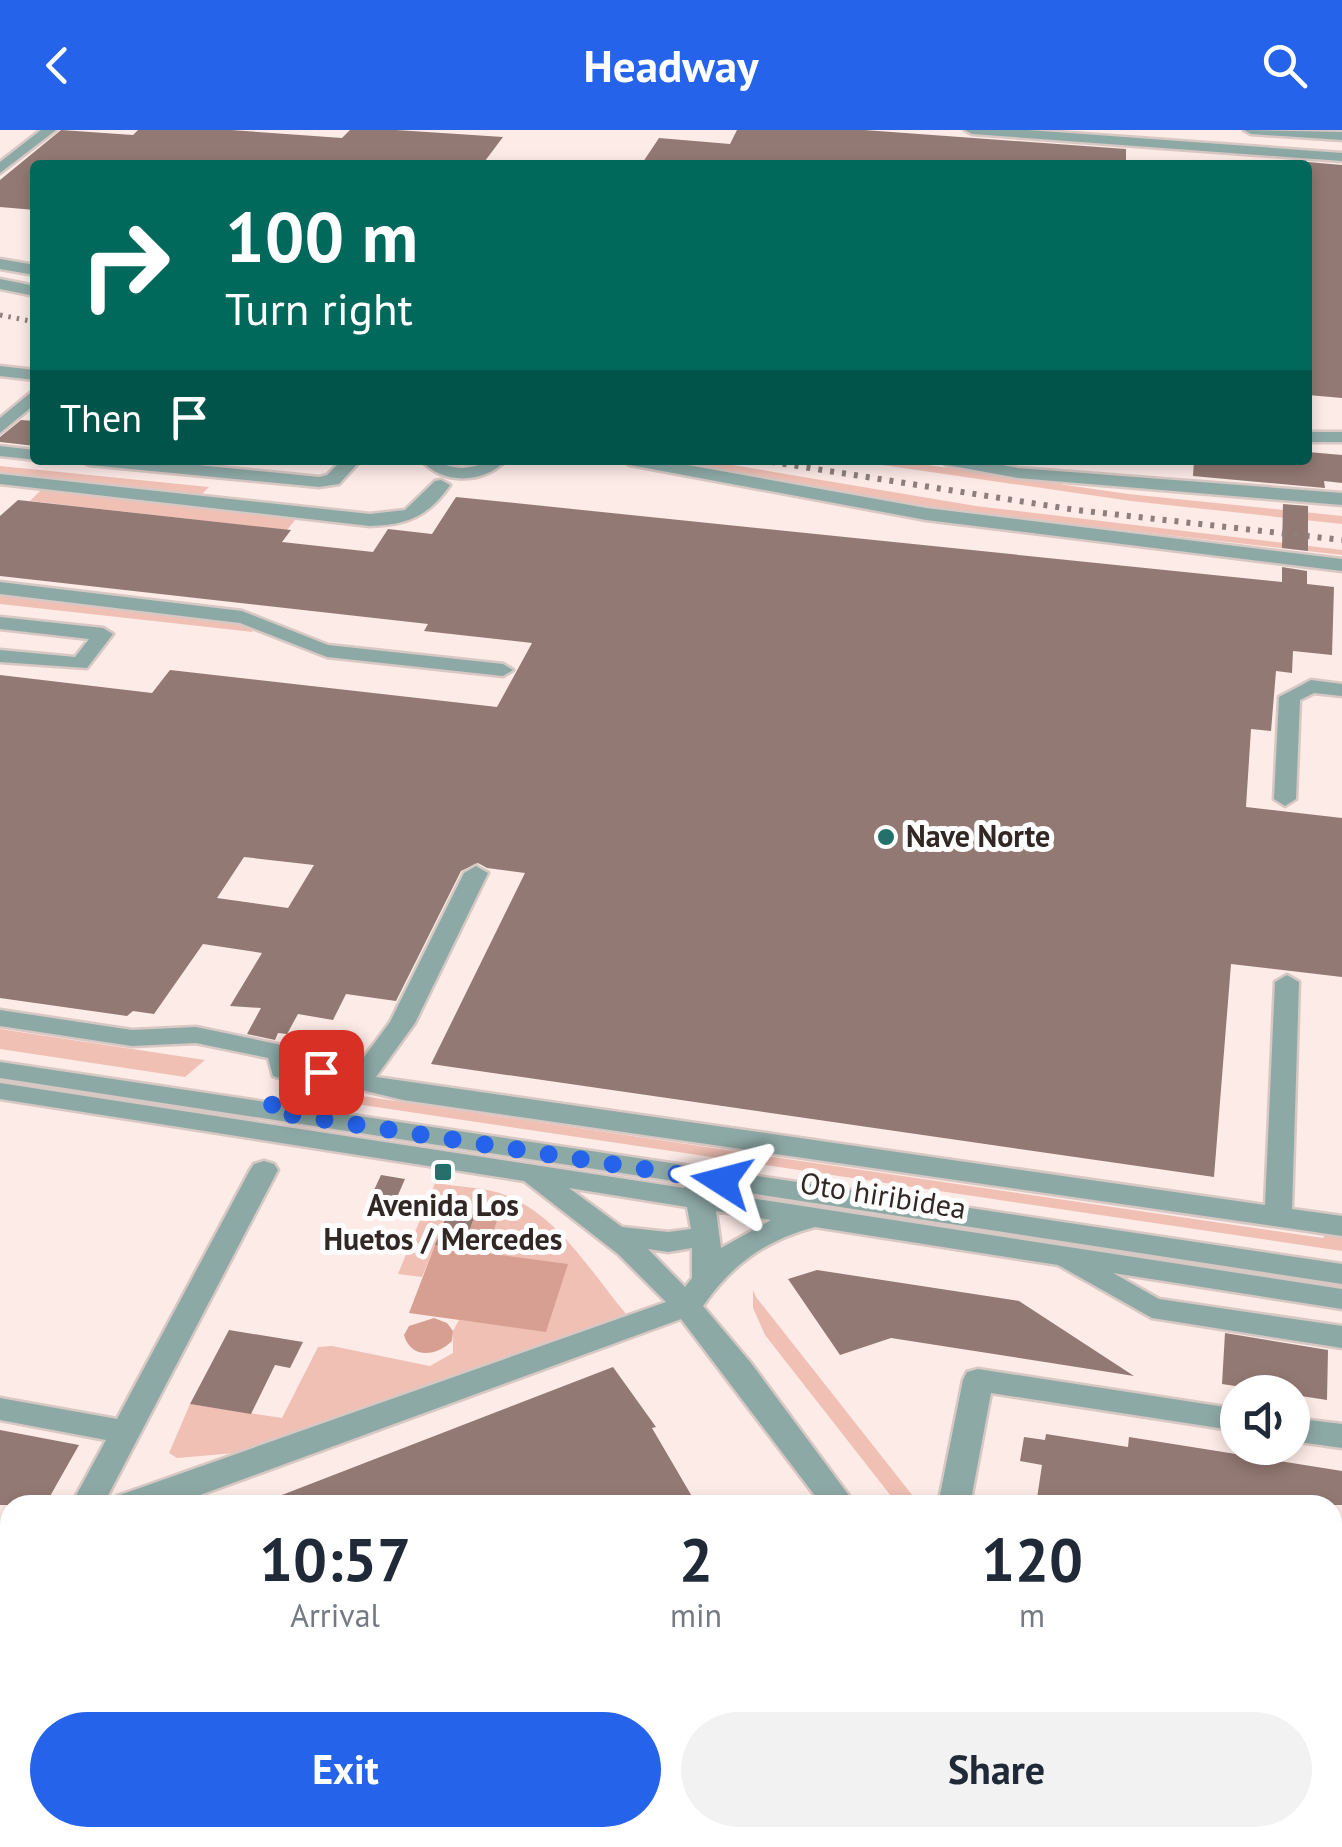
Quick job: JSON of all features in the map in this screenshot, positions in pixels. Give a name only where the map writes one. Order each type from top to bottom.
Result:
[{"type":"street","points":[[0,169],[49,130]]},
{"type":"street","points":[[972,130],[1342,157]]},
{"type":"street","points":[[1251,130],[1342,136]]},
{"type":"street","points":[[0,264],[30,269]]},
{"type":"street","points":[[0,274],[30,280]]},
{"type":"street","points":[[0,284],[30,290]]},
{"type":"street","points":[[0,362],[30,360]]},
{"type":"street","points":[[0,371],[30,374]]},
{"type":"street","points":[[0,428],[30,399]]},
{"type":"street","points":[[1312,437],[1342,436]]},
{"type":"street","points":[[0,451],[30,454]]},
{"type":"street","points":[[142,465],[319,482],[334,480],[348,465]]},
{"type":"street","points":[[435,465],[440,470],[462,473],[490,465]]},
{"type":"street","points":[[658,465],[962,519],[1342,565]]},
{"type":"street","points":[[974,465],[1018,473],[1342,499]]},
{"type":"street","points":[[1090,478],[1217,498],[1342,511]]},
{"type":"street","points":[[0,479],[370,520],[414,515],[425,509],[441,485]]},
{"type":"street","points":[[0,588],[242,618],[269,624],[301,645],[327,651],[503,670]]},
{"type":"street","points":[[0,623],[103,634],[80,664],[0,656]]},
{"type":"street","points":[[1284,799],[1290,698],[1311,686],[1342,690]]},
{"type":"street","points":[[360,1082],[402,1023],[476,873]]},
{"type":"street","points":[[1278,1217],[1287,982]]},
{"type":"street","points":[[0,1018],[132,1038],[196,1035],[288,1064],[403,1092],[1342,1226]]},
{"type":"street","points":[[268,1111],[288,1064]]},
{"type":"street","name":"Oto hiribidea","points":[[0,1070],[268,1111],[696,1188],[814,1218],[1342,1299]]},
{"type":"street","name":"Oto hiribidea","points":[[0,1091],[525,1173],[696,1188],[1342,1274]]},
{"type":"street","points":[[93,1495],[264,1170]]},
{"type":"street","points":[[525,1173],[579,1204],[620,1236],[650,1272],[688,1305],[832,1495]]},
{"type":"street","points":[[696,1188],[708,1236],[706,1278]]},
{"type":"street","points":[[166,1495],[688,1305],[728,1253],[774,1228],[814,1218]]},
{"type":"street","points":[[620,1236],[668,1242],[708,1236]]},
{"type":"street","points":[[1058,1256],[1152,1308],[1342,1337]]},
{"type":"street","points":[[956,1495],[978,1380],[1220,1417]]},
{"type":"street","points":[[0,1409],[126,1432]]},
{"type":"street","points":[[1310,1432],[1342,1436]]},
{"type":"shaded area","points":[[691,465],[733,465],[976,506],[1342,550],[1342,555],[956,511]]},
{"type":"shaded area","points":[[883,465],[928,465],[1128,494],[1342,516],[1342,524],[1131,501]]},
{"type":"shaded area","points":[[0,466],[209,487],[202,494],[0,473]]},
{"type":"shaded area","points":[[42,489],[298,516],[287,530],[30,501]]},
{"type":"shaded area","points":[[0,594],[228,623],[249,627],[253,632],[0,604]]},
{"type":"shaded area","points":[[0,1029],[205,1060],[185,1077],[0,1049]]},
{"type":"shaded area","points":[[316,1083],[354,1090],[355,1095],[1323,1238],[1326,1234],[1342,1236],[1342,1251],[309,1097]]},
{"type":"shaded area","points":[[435,1183],[488,1190],[524,1204],[572,1246],[626,1314],[258,1451],[177,1458],[169,1453],[190,1404],[282,1418],[318,1347],[332,1346],[430,1366],[453,1353],[453,1331],[459,1320],[546,1331],[485,1253],[498,1218],[449,1212],[422,1277],[398,1274]]},
{"type":"shaded area","points":[[475,1215],[498,1218],[486,1253],[568,1264],[546,1332],[409,1313],[435,1245],[463,1248]]},
{"type":"shaded area","points":[[753,1290],[912,1495],[890,1495],[765,1335],[753,1308]]},
{"type":"shaded area","points":[[434,1318],[447,1323],[453,1331],[452,1341],[432,1352],[412,1349],[404,1335],[409,1326]]},
{"type":"building","points":[[61,130],[133,135],[138,130],[231,130],[342,138],[350,130],[396,130],[503,137],[486,160],[30,160],[30,210],[0,207],[0,180]]},
{"type":"building","points":[[737,130],[864,130],[1126,149],[1126,160],[644,160],[659,138],[730,144]]},
{"type":"building","points":[[1312,162],[1342,165],[1342,398],[1312,395]]},
{"type":"building","points":[[21,420],[30,421],[30,445],[0,442],[0,437]]},
{"type":"building","points":[[1312,452],[1342,455],[1342,483],[1324,481],[1325,488],[1193,476],[1194,465],[1312,465]]},
{"type":"building","name":"Nave Norte","points":[[456,497],[1282,582],[1282,567],[1307,571],[1307,584],[1334,587],[1332,655],[1293,651],[1292,673],[1276,671],[1271,731],[1251,729],[1246,807],[1342,818],[1342,977],[1231,964],[1214,1177],[431,1064],[525,873],[487,868],[478,863],[461,871],[396,1001],[346,994],[333,1020],[298,1014],[287,1034],[278,1033],[275,1040],[247,1034],[261,1008],[230,1006],[262,953],[203,944],[154,1014],[133,1011],[127,1016],[0,998],[0,675],[152,693],[170,670],[497,707],[532,643],[424,631],[428,624],[0,576],[0,516],[18,500],[291,530],[282,542],[373,552],[388,529],[432,534]],"holes":[[[244,857],[314,865],[288,908],[217,898]]]},
{"type":"building","points":[[1283,504],[1308,506],[1308,551],[1282,548]]},
{"type":"building","points":[[381,1175],[405,1179],[388,1218],[363,1214]]},
{"type":"building","points":[[448,1212],[475,1215],[463,1249],[435,1245]]},
{"type":"building","points":[[817,1270],[1019,1301],[1134,1376],[891,1338],[840,1355],[788,1279]]},
{"type":"building","points":[[229,1330],[303,1342],[290,1368],[275,1365],[251,1414],[190,1404]]},
{"type":"building","points":[[1225,1333],[1328,1350],[1327,1400],[1310,1397],[1310,1375],[1223,1375]]},
{"type":"building","points":[[613,1367],[656,1427],[652,1428],[691,1495],[282,1495]]},
{"type":"building","points":[[0,1430],[79,1445],[51,1495],[0,1495]]},
{"type":"building","points":[[1046,1434],[1128,1447],[1129,1437],[1220,1452],[1220,1465],[1304,1465],[1342,1471],[1342,1495],[1038,1495],[1042,1465],[1020,1461],[1024,1437],[1045,1440]]},
{"type":"railway","points":[[0,315],[30,321]]},
{"type":"railway","points":[[791,465],[1076,510],[1342,540]]},
{"type":"place","name":"Nave Norte","points":[[886,837]]},
{"type":"place","name":"Avenida Los Huetos / Mercedes","points":[[443,1172]]},
{"type":"route","points":[[321,1072],[292,1075],[268,1111],[722,1181]]}]
